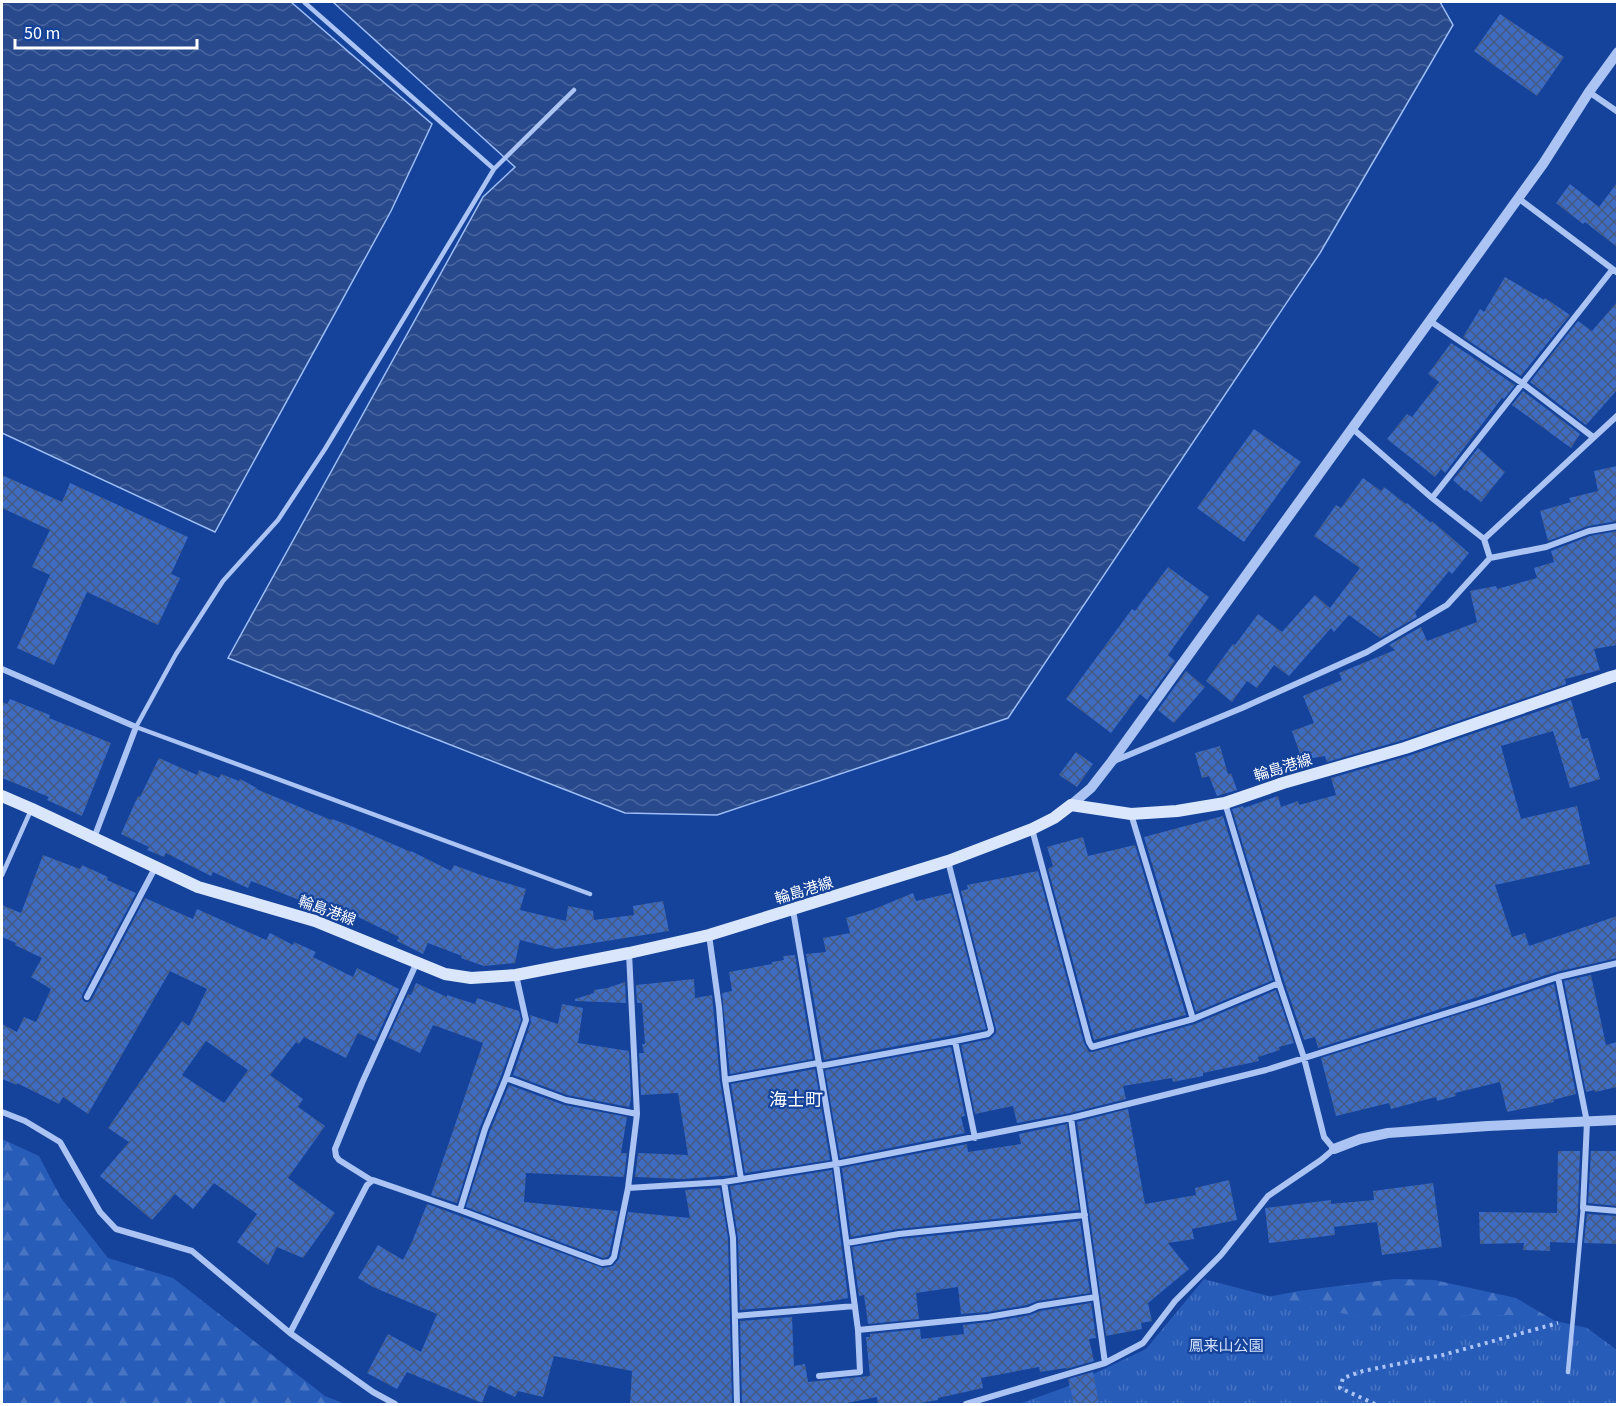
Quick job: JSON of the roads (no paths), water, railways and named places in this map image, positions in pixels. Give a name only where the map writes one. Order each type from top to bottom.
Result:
[{"type":"main road","name":"輪島港線","points":[[2,796],[198,887],[315,921],[446,974],[471,978],[516,975],[709,935],[793,910],[948,861],[1054,818],[1071,805],[1131,814],[1177,812],[1225,803],[1283,783],[1405,748],[1617,675]]},
{"type":"street","points":[[1071,805],[1090,789],[1112,761],[1353,429],[1543,164],[1617,52]]},
{"type":"street","points":[[1589,92],[1617,112]]},
{"type":"street","points":[[1432,498],[1522,383],[1615,271],[1518,198]]},
{"type":"street","points":[[1430,321],[1522,383],[1593,437]]},
{"type":"street","points":[[1484,540],[1617,414]]},
{"type":"street","points":[[1353,429],[1484,540],[1490,558]]},
{"type":"street","points":[[1112,761],[1242,708],[1367,652],[1447,605],[1490,558],[1546,547],[1589,531],[1617,526]]},
{"type":"street","points":[[2,669],[136,727],[94,838]]},
{"type":"street","points":[[1225,803],[1304,1058],[1324,1137],[1334,1149]]},
{"type":"street","points":[[1131,814],[1193,1018]]},
{"type":"street","points":[[1032,828],[1090,1046],[1096,1047],[1193,1018],[1279,982]]},
{"type":"street","points":[[725,1080],[988,1034],[991,1029],[948,861]]},
{"type":"street","points":[[87,998],[154,868]]},
{"type":"street","points":[[793,910],[836,1164],[858,1330],[860,1372],[819,1376]]},
{"type":"street","points":[[709,935],[719,1007],[725,1080],[741,1179]]},
{"type":"street","points":[[417,962],[362,1083],[335,1149],[336,1156],[371,1180],[377,1180],[602,1263],[610,1263],[614,1257],[628,1188],[637,1114],[629,953]]},
{"type":"street","points":[[628,1188],[724,1182],[836,1164],[1071,1118],[1266,1070],[1558,977],[1617,963]]},
{"type":"street","points":[[460,1210],[485,1129],[526,1020],[516,975]]},
{"type":"street","points":[[1558,977],[1587,1122],[1583,1208],[1617,1211]]},
{"type":"street","points":[[955,1041],[975,1138]]},
{"type":"street","points":[[506,1078],[566,1100],[637,1114]]},
{"type":"street","points":[[2,1113],[25,1121],[60,1142],[100,1212],[116,1229],[192,1251],[290,1333],[373,1392],[395,1404]]},
{"type":"street","points":[[1071,1118],[1106,1363]]},
{"type":"street","points":[[966,1404],[1106,1363],[1143,1343],[1175,1301],[1221,1255],[1268,1196],[1334,1149],[1360,1139],[1388,1133],[1617,1120]]},
{"type":"street","points":[[290,1333],[371,1180]]},
{"type":"street","points":[[724,1182],[733,1238],[737,1404]]},
{"type":"street","points":[[847,1243],[899,1234],[1085,1215]]},
{"type":"street","points":[[858,1330],[988,1317],[1096,1297]]},
{"type":"street","points":[[735,1316],[855,1306]]},
{"type":"lane","points":[[304,2],[494,170]]},
{"type":"lane","points":[[574,90],[494,170],[326,449],[278,520],[223,581],[176,654],[136,727],[590,894]]},
{"type":"lane","points":[[2,875],[32,809]]},
{"type":"lane","points":[[1568,1372],[1583,1208]]},
{"type":"water","points":[[2,2],[291,2],[432,124],[391,211],[215,532],[2,433]]},
{"type":"water","points":[[333,2],[1440,2],[1453,25],[1320,253],[1008,718],[717,815],[625,813],[228,658],[483,197],[515,167]]},
{"type":"district","name":"海士町","points":[[796,1100]]},
{"type":"park label","name":"鳳来山公園","points":[[1226,1346]]}]
